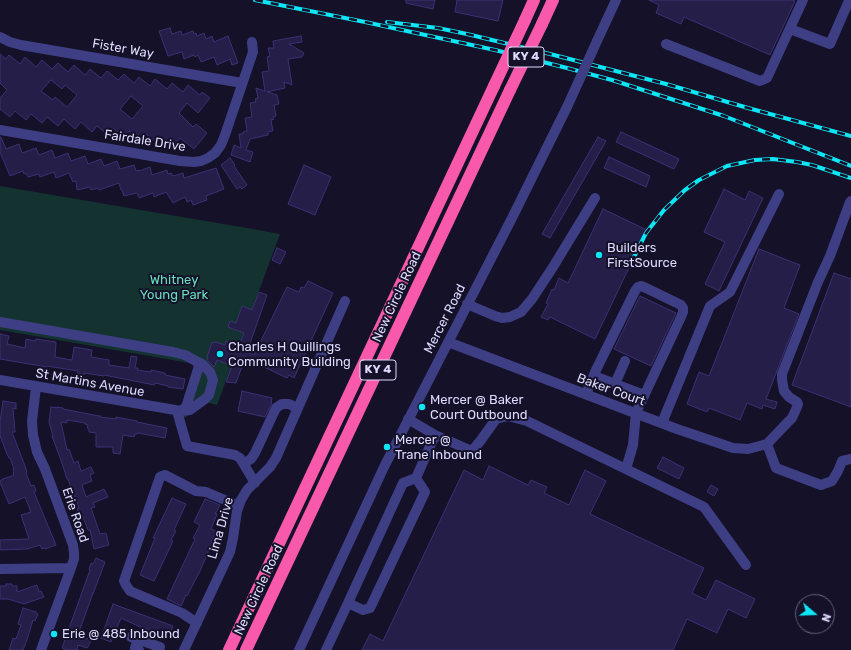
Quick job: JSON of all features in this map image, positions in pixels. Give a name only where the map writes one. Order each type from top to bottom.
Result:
[{"type":"highway","name":"New Circle Road","points":[[229,650],[534,0]]},
{"type":"highway","name":"New Circle Road","points":[[246,650],[553,0]]},
{"type":"street","name":"Mercer Road","points":[[299,650],[384,467],[512,218],[616,0]]},
{"type":"street","points":[[666,44],[760,81],[767,78],[803,0]]},
{"type":"street","points":[[790,29],[830,44],[847,2]]},
{"type":"street","name":"Fister Way","points":[[0,37],[21,45],[242,83]]},
{"type":"street","name":"Fairdale Drive","points":[[0,130],[180,161],[201,161],[211,155],[220,145],[225,135],[253,52],[252,42]]},
{"type":"street","points":[[662,423],[710,306],[730,292],[779,194]]},
{"type":"street","points":[[467,304],[502,318],[510,317],[521,312],[532,299],[553,267],[595,198]]},
{"type":"street","points":[[851,201],[782,374],[784,391],[789,397],[797,402],[797,407],[792,418],[767,444],[776,468],[821,485],[832,481],[842,461],[851,459]]},
{"type":"street","points":[[586,394],[638,287],[641,286],[646,288],[681,305],[683,308],[681,317],[636,412],[633,445],[626,469]]},
{"type":"street","name":"Lima Drive","points":[[184,650],[230,552],[238,506],[247,490],[255,483],[276,458],[345,301]]},
{"type":"street","points":[[0,322],[185,355],[202,364],[210,372],[214,380],[209,394],[205,399],[190,410],[179,411]]},
{"type":"street","name":"Baker Court","points":[[448,342],[732,448],[748,449],[767,444]]},
{"type":"street","points":[[179,411],[186,407],[199,366],[196,361]]},
{"type":"street","points":[[615,384],[626,361]]},
{"type":"street","points":[[594,376],[644,395]]},
{"type":"street","name":"St Martins Avenue","points":[[0,380],[179,411]]},
{"type":"street","name":"Erie Road","points":[[36,387],[32,421],[33,435],[37,452],[45,469],[73,545],[74,553],[71,568],[41,650]]},
{"type":"street","points":[[244,463],[251,459],[255,453],[276,408],[282,404],[300,404]]},
{"type":"street","points":[[179,411],[187,446],[235,455],[244,463],[255,483]]},
{"type":"street","points":[[408,419],[435,435],[472,451],[496,419],[508,416],[527,421],[704,507],[746,565]]},
{"type":"street","points":[[326,650],[403,483],[416,478],[435,435]]},
{"type":"street","points":[[197,623],[182,613],[130,591],[124,581],[160,477],[164,475],[196,492],[206,492],[238,506]]},
{"type":"street","points":[[348,603],[363,610],[370,608],[425,492],[416,478]]},
{"type":"street","points":[[0,570],[71,568]]},
{"type":"street","points":[[139,650],[135,648],[135,638],[160,647],[159,650]]},
{"type":"green space","name":"Whitney Young Park","points":[[0,186],[280,234],[217,405],[205,402],[185,418],[180,417],[195,364],[0,330]]},
{"type":"building","points":[[406,0],[435,0],[433,9],[406,3]]},
{"type":"building","points":[[457,0],[503,0],[498,21],[455,12]]},
{"type":"building","points":[[649,0],[795,1],[770,55],[684,17],[681,24],[656,13],[659,5]]},
{"type":"building","points":[[170,28],[172,34],[181,31],[182,35],[193,31],[197,36],[204,33],[206,39],[212,36],[214,42],[228,36],[238,63],[232,65],[230,59],[217,65],[214,57],[201,62],[198,55],[184,59],[182,52],[168,56],[159,31]]},
{"type":"building","points":[[301,36],[302,42],[289,44],[304,53],[302,57],[288,59],[292,85],[284,82],[285,88],[267,92],[277,95],[279,104],[274,105],[276,116],[271,120],[273,131],[268,132],[268,135],[250,139],[246,150],[253,152],[250,162],[231,155],[234,145],[241,148],[239,134],[243,134],[243,132],[247,131],[245,118],[252,117],[250,103],[256,102],[255,99],[258,98],[256,88],[265,91],[262,72],[269,71],[267,57],[270,56],[268,48],[274,48],[273,41]]},
{"type":"building","points":[[0,54],[6,59],[9,55],[20,64],[25,57],[36,67],[42,60],[52,69],[58,63],[68,72],[74,65],[85,75],[90,69],[101,78],[107,71],[118,80],[124,74],[134,83],[139,77],[150,86],[155,79],[167,89],[172,83],[183,92],[188,85],[200,95],[202,92],[210,98],[198,113],[187,103],[179,113],[193,127],[196,124],[207,133],[194,149],[180,138],[173,146],[162,137],[157,143],[146,134],[140,140],[129,131],[124,137],[113,128],[108,135],[97,126],[92,132],[81,122],[75,129],[64,119],[58,126],[47,117],[42,123],[31,114],[26,120],[15,111],[10,117],[0,109],[0,98],[7,90],[0,83]],"holes":[[[51,80],[62,89],[65,85],[77,95],[67,107],[55,97],[53,100],[41,91]],[[131,96],[143,106],[132,119],[120,109]]]},
{"type":"building","points":[[621,132],[679,159],[674,169],[616,142]]},
{"type":"building","points":[[0,137],[6,149],[19,144],[22,153],[36,148],[39,155],[52,150],[55,158],[68,153],[71,161],[85,156],[88,164],[101,159],[104,166],[117,161],[120,169],[134,165],[136,171],[139,171],[150,167],[152,175],[167,170],[168,174],[171,173],[173,176],[183,173],[184,178],[216,168],[224,189],[206,196],[207,200],[193,205],[191,200],[187,202],[185,197],[173,203],[166,192],[154,197],[153,193],[139,198],[137,193],[124,196],[119,183],[99,190],[98,188],[91,190],[90,187],[77,190],[76,181],[73,182],[69,173],[56,178],[54,172],[40,177],[39,174],[28,177],[23,171],[10,176],[0,152]]},
{"type":"building","points":[[598,137],[606,141],[550,238],[542,234]]},
{"type":"building","points":[[609,157],[650,176],[646,187],[604,168]]},
{"type":"building","points":[[230,158],[247,185],[242,189],[240,187],[237,189],[221,165]]},
{"type":"building","points":[[304,165],[331,177],[315,215],[288,204]]},
{"type":"building","points":[[724,189],[745,200],[749,191],[763,198],[719,291],[705,284],[725,242],[704,232]]},
{"type":"building","points":[[603,209],[647,230],[595,339],[550,317],[548,320],[541,317],[548,304],[546,303],[552,289],[554,290],[559,278],[568,283]]},
{"type":"building","points":[[277,248],[286,252],[280,264],[272,260]]},
{"type":"building","points":[[759,249],[800,265],[784,308],[799,314],[766,399],[777,402],[775,409],[763,405],[762,409],[747,403],[740,420],[709,408],[707,412],[687,404],[699,372],[709,376]]},
{"type":"building","points":[[834,273],[851,279],[851,407],[792,385]]},
{"type":"building","points":[[308,281],[333,293],[294,378],[289,375],[287,378],[245,358],[236,383],[226,382],[232,366],[217,360],[214,367],[207,360],[212,342],[225,345],[226,341],[239,346],[244,333],[228,327],[230,321],[236,323],[242,306],[252,310],[259,292],[267,295],[247,352],[254,355],[287,287],[299,292],[301,287],[304,288]]},
{"type":"building","points":[[640,296],[676,313],[651,366],[614,349]]},
{"type":"building","points":[[0,334],[9,336],[7,344],[25,348],[26,339],[56,342],[55,357],[72,360],[74,347],[92,350],[91,357],[109,360],[109,365],[129,368],[131,356],[137,357],[135,368],[138,368],[137,370],[151,372],[151,370],[165,373],[165,375],[185,379],[183,389],[104,375],[84,373],[84,375],[77,373],[78,371],[0,359]]},
{"type":"building","points":[[242,391],[272,398],[272,403],[265,417],[238,411]]},
{"type":"building","points":[[3,401],[16,403],[16,409],[13,408],[15,432],[12,432],[31,486],[34,485],[36,491],[34,492],[56,545],[45,549],[42,549],[40,545],[27,549],[0,550],[0,540],[29,539],[21,515],[31,512],[25,497],[9,504],[0,482],[3,479],[14,475],[14,469],[0,436]]},
{"type":"building","points":[[51,407],[63,408],[101,416],[100,417],[116,419],[116,417],[167,428],[165,438],[138,433],[135,434],[134,437],[123,435],[120,454],[113,453],[113,447],[96,447],[96,433],[89,432],[89,429],[87,428],[88,425],[85,423],[67,420],[67,423],[61,422],[67,450],[69,449],[74,463],[78,461],[81,471],[91,467],[94,473],[90,475],[92,481],[82,485],[86,497],[104,489],[108,497],[93,503],[95,507],[91,508],[100,534],[106,533],[109,545],[94,549],[90,530],[88,530],[82,514],[79,515],[77,509],[79,508],[75,496],[72,497],[70,492],[72,491],[52,436],[49,422]]},
{"type":"building","points":[[663,457],[684,468],[679,479],[657,468]]},
{"type":"building","points":[[489,466],[528,485],[531,480],[547,487],[544,493],[569,505],[585,470],[606,481],[590,514],[704,568],[692,593],[706,600],[716,580],[755,599],[746,618],[728,609],[717,633],[687,619],[673,650],[362,650],[370,634],[383,641],[464,470],[483,480]]},
{"type":"building","points":[[711,485],[718,489],[714,496],[707,492]]},
{"type":"building","points":[[172,498],[186,504],[174,530],[176,531],[171,540],[173,541],[154,581],[140,575],[155,538],[153,538]]},
{"type":"building","points":[[205,499],[220,505],[215,514],[217,514],[211,529],[216,531],[200,571],[181,606],[167,599],[195,539],[193,538],[200,525],[194,522]]},
{"type":"building","points":[[96,558],[105,562],[78,635],[91,640],[87,648],[78,645],[77,650],[67,650],[62,648],[90,570],[91,563],[93,564]]},
{"type":"building","points":[[6,584],[17,586],[17,592],[37,585],[39,592],[41,591],[44,597],[24,604],[8,599],[0,599],[0,586],[6,586]]},
{"type":"building","points":[[113,604],[173,626],[169,636],[140,627],[121,618],[111,642],[101,638]]},
{"type":"building","points":[[23,608],[38,614],[35,621],[33,620],[23,650],[9,650],[13,638],[16,639],[21,625],[18,624]]},
{"type":"railway","points":[[255,0],[495,50],[612,80],[724,116],[851,166]]},
{"type":"railway","points":[[387,22],[438,28],[554,55],[666,84],[851,136]]},
{"type":"railway","points":[[631,263],[646,233],[664,210],[685,190],[699,180],[727,166],[755,160],[773,159],[812,165],[851,178]]},
{"type":"place","name":"Builders FirstSource","points":[[599,255]]},
{"type":"place","name":"Charles H Quillings Community Building","points":[[220,354]]},
{"type":"place","name":"Mercer @ Baker Court Outbound","points":[[422,407]]},
{"type":"place","name":"Mercer @ Trane Inbound","points":[[387,447]]},
{"type":"place","name":"Erie @ 485 Inbound","points":[[54,634]]}]
